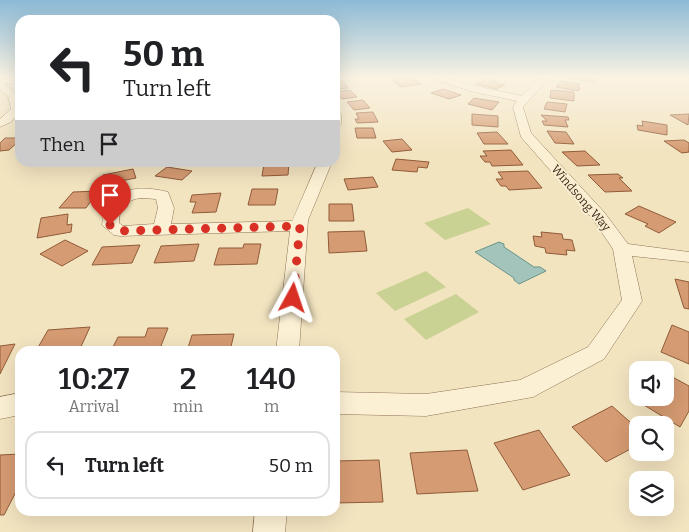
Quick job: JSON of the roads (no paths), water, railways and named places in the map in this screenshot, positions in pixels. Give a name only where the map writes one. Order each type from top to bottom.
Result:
[{"type":"street","name":"Windsong Way","points":[[340,403],[426,404],[524,390],[596,353],[632,301],[622,249],[598,215],[525,134],[518,107],[522,103]]},
{"type":"street","points":[[0,124],[7,120],[15,111]]},
{"type":"street","points":[[288,346],[300,220],[323,167]]},
{"type":"street","points":[[161,229],[300,226]]},
{"type":"street","points":[[622,249],[689,257]]},
{"type":"street","points":[[0,408],[15,405]]},
{"type":"street","points":[[269,532],[271,516]]},
{"type":"water","points":[[499,242],[534,267],[540,267],[546,271],[519,284],[514,278],[475,252]]}]
